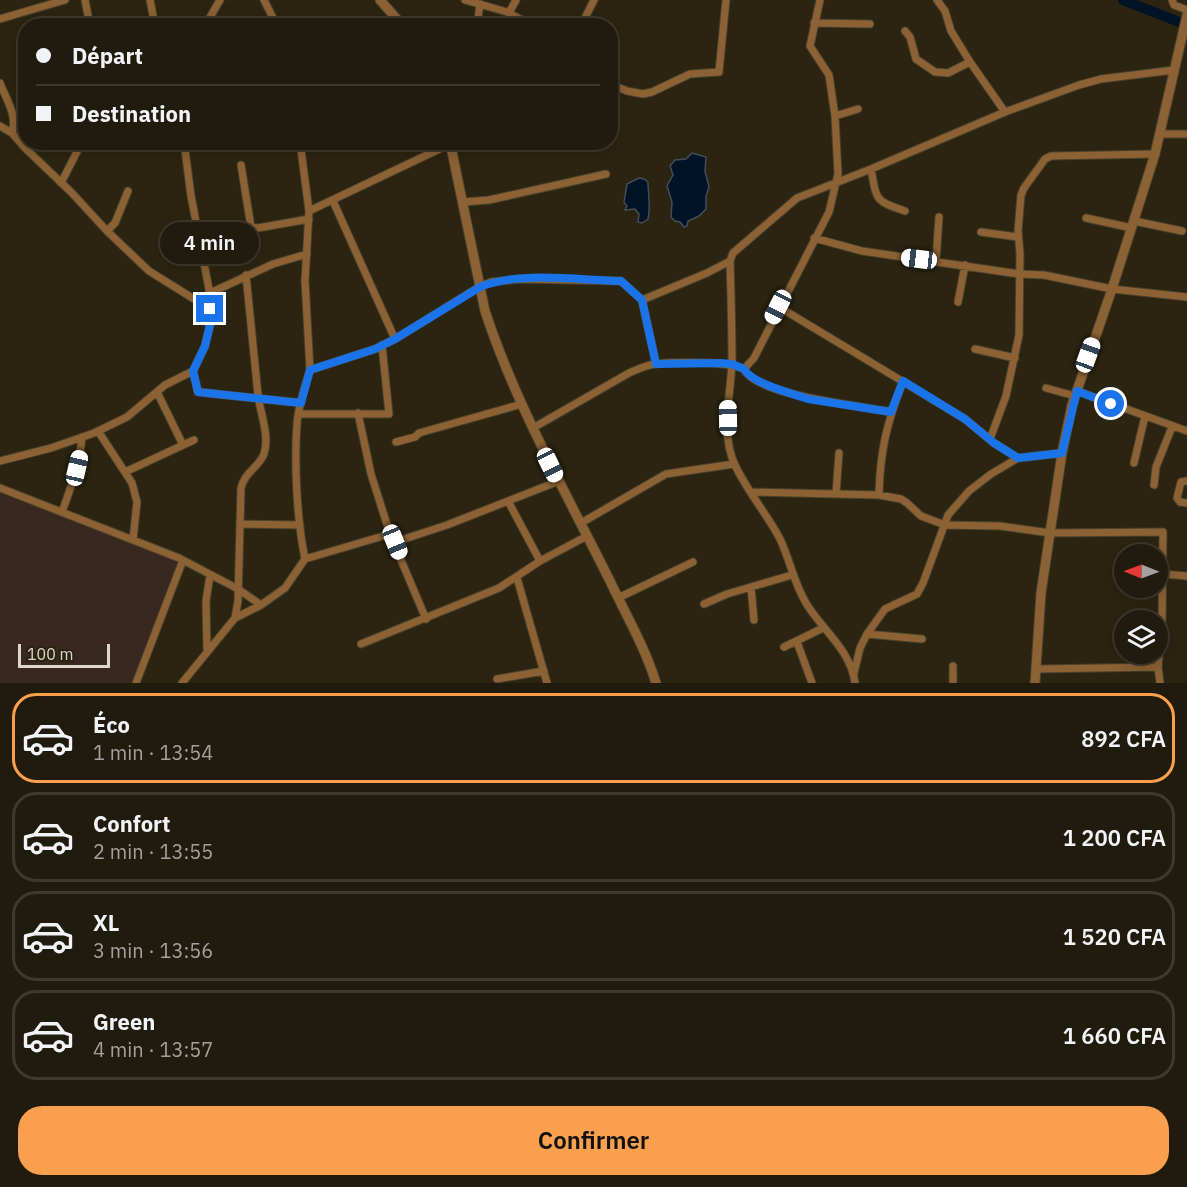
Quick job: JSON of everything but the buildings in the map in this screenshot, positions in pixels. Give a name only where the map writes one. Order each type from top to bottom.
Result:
[{"type":"street","points":[[0,19],[65,0]]},
{"type":"street","points":[[85,0],[88,18]]},
{"type":"street","points":[[150,0],[153,18]]},
{"type":"street","points":[[210,18],[220,0]]},
{"type":"street","points":[[264,0],[273,18]]},
{"type":"street","points":[[380,0],[396,18]]},
{"type":"street","points":[[465,0],[518,18]]},
{"type":"street","points":[[509,13],[516,0]]},
{"type":"street","points":[[585,18],[594,0]]},
{"type":"street","points":[[618,87],[643,94],[690,74],[719,72],[726,0]]},
{"type":"street","points":[[744,369],[754,358],[828,212],[838,174],[835,116],[829,75],[810,46],[820,0]]},
{"type":"street","points":[[937,0],[945,11],[951,31],[1005,112]]},
{"type":"street","points":[[1035,683],[1041,594],[1062,453],[1076,393],[1112,290],[1160,134],[1187,15],[1174,5],[1172,0]]},
{"type":"street","points":[[478,18],[480,4]]},
{"type":"street","points":[[814,23],[870,24]]},
{"type":"street","points":[[905,32],[910,37],[916,59],[935,72],[948,73],[970,62]]},
{"type":"street","points":[[854,673],[842,649],[823,628],[805,602],[792,575],[781,541],[734,464],[728,434],[727,401],[732,364],[730,261],[733,254],[797,198],[1005,112],[1101,79],[1174,70]]},
{"type":"street","points":[[0,83],[14,117],[15,126],[12,133]]},
{"type":"street","points":[[835,116],[858,109]]},
{"type":"street","points":[[0,126],[18,139]]},
{"type":"street","points":[[1160,134],[1187,134]]},
{"type":"street","points":[[29,150],[149,271],[210,309]]},
{"type":"street","points":[[62,183],[78,150]]},
{"type":"street","points":[[0,461],[51,448],[98,431],[127,417],[165,385],[193,371],[205,346],[210,325],[210,293],[191,196],[185,150]]},
{"type":"street","points":[[301,150],[309,215],[305,281],[310,370],[299,414],[297,450],[300,525],[305,559]]},
{"type":"street","points":[[242,165],[251,227],[258,228],[309,215],[436,150]]},
{"type":"street","points":[[452,150],[492,334],[533,428],[618,598],[656,683]]},
{"type":"street","points":[[990,439],[1001,413],[1019,335],[1020,255],[1018,237],[1021,195],[1031,177],[1047,157],[1155,154]]},
{"type":"street","points":[[871,169],[878,199],[905,211]]},
{"type":"street","points":[[463,202],[489,200],[606,174]]},
{"type":"street","points":[[107,231],[115,223],[128,191]]},
{"type":"street","points":[[333,201],[395,339]]},
{"type":"street","points":[[936,261],[939,218]]},
{"type":"street","points":[[1086,218],[1182,231]]},
{"type":"street","points":[[981,232],[1018,237]]},
{"type":"street","points":[[814,238],[862,251],[1019,274],[1044,275],[1112,290],[1187,297]]},
{"type":"street","points":[[210,293],[273,264],[307,254]]},
{"type":"street","points":[[642,300],[730,261]]},
{"type":"street","points":[[958,302],[965,265]]},
{"type":"street","points":[[235,618],[243,480],[263,455],[265,447],[246,275]]},
{"type":"street","points":[[310,370],[395,339],[491,282],[519,279],[621,281],[642,300],[656,364]]},
{"type":"street","points":[[778,307],[965,419],[1018,458]]},
{"type":"street","points":[[299,414],[389,414],[382,345]]},
{"type":"street","points":[[975,349],[1015,358]]},
{"type":"street","points":[[533,428],[629,373],[656,364],[732,364],[744,369],[755,379],[808,399],[891,412]]},
{"type":"street","points":[[193,371],[198,392],[301,403]]},
{"type":"street","points":[[879,495],[883,441],[903,381]]},
{"type":"street","points":[[1046,388],[1076,393],[1187,431]]},
{"type":"street","points":[[157,392],[183,445]]},
{"type":"street","points":[[396,442],[415,437],[419,432],[522,404]]},
{"type":"street","points":[[358,413],[371,474],[390,534],[426,619]]},
{"type":"street","points":[[1134,463],[1145,416]]},
{"type":"street","points":[[1154,485],[1156,467],[1172,427]]},
{"type":"street","points":[[98,431],[132,483],[137,502],[133,540]]},
{"type":"street","points":[[62,512],[75,476],[82,437]]},
{"type":"street","points":[[125,472],[194,440]]},
{"type":"street","points":[[836,494],[838,453]]},
{"type":"street","points":[[855,683],[854,673],[860,648],[867,634],[885,609],[917,594],[951,510],[969,491],[991,474],[1018,458],[1062,453]]},
{"type":"street","points":[[581,523],[666,474],[734,464]]},
{"type":"street","points":[[1187,480],[1181,482],[1177,498],[1180,502],[1187,503]]},
{"type":"street","points":[[395,542],[447,525],[558,481]]},
{"type":"street","points":[[0,488],[183,561],[238,589],[261,605]]},
{"type":"street","points":[[751,492],[879,495],[901,499],[921,516],[945,525],[1000,526],[1050,533],[1163,532],[1163,544]]},
{"type":"street","points":[[508,501],[540,561]]},
{"type":"street","points":[[241,524],[300,525]]},
{"type":"street","points":[[182,683],[235,618],[261,605],[285,588],[305,559],[390,534]]},
{"type":"street","points":[[361,644],[500,588],[540,561],[587,536]]},
{"type":"street","points":[[136,683],[183,561]]},
{"type":"street","points":[[618,598],[693,562]]},
{"type":"street","points":[[1168,574],[1187,576]]},
{"type":"street","points":[[207,650],[206,601],[210,575]]},
{"type":"street","points":[[704,604],[728,594],[792,575]]},
{"type":"street","points":[[517,578],[547,683]]},
{"type":"street","points":[[752,587],[754,620]]},
{"type":"street","points":[[1160,683],[1158,667],[1163,598]]},
{"type":"street","points":[[784,647],[823,628]]},
{"type":"street","points":[[867,634],[922,639]]},
{"type":"street","points":[[796,642],[812,683]]},
{"type":"street","points":[[953,666],[953,683]]},
{"type":"street","points":[[1037,669],[1158,667]]},
{"type":"street","points":[[497,679],[544,671]]},
{"type":"shaded area","points":[[0,493],[180,561],[133,683],[0,683]]},
{"type":"water","points":[[692,153],[706,157],[705,171],[709,187],[706,209],[699,216],[688,221],[687,226],[684,227],[671,217],[672,202],[667,186],[673,175],[670,166],[675,160],[686,159]]},
{"type":"water","points":[[639,178],[648,182],[649,214],[648,219],[642,223],[638,222],[639,214],[635,209],[625,210],[627,206],[624,202],[627,184]]},
{"type":"waterway","points":[[1123,0],[1187,25]]},
{"type":"route","points":[[210,309],[210,325],[205,346],[193,371],[198,392],[301,403],[310,370],[375,349],[395,339],[467,293],[491,282],[535,278],[621,281],[642,300],[656,364],[732,364],[744,369],[755,379],[808,399],[891,412],[903,381],[965,419],[994,443],[1018,458],[1062,453],[1077,391],[1111,404]]}]
